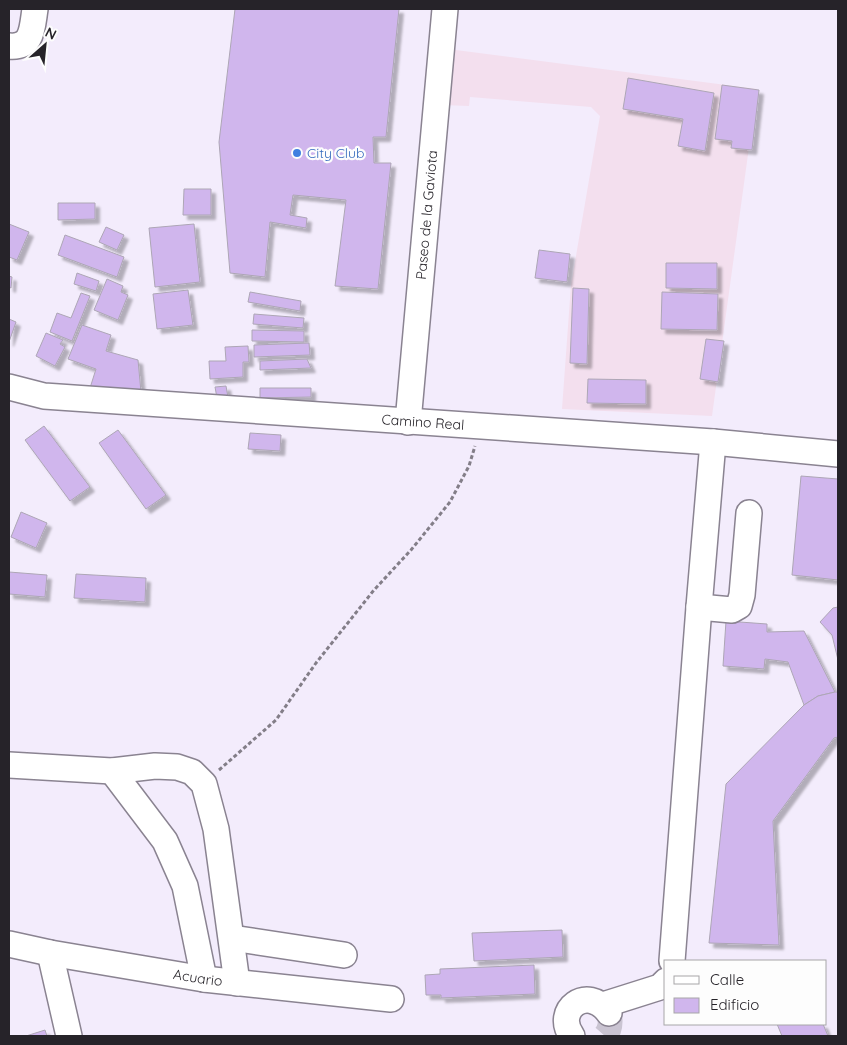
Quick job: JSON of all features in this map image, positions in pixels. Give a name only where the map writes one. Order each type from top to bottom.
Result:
[{"type":"street","points":[[9,46],[24,44],[28,39],[32,29],[34,9]]},
{"type":"street","name":"Paseo de la Gaviota","points":[[408,422],[445,9]]},
{"type":"street","name":"Camino Real","points":[[9,387],[44,396],[714,442],[838,454]]},
{"type":"street","points":[[672,960],[699,607],[714,442]]},
{"type":"street","points":[[699,607],[732,610],[739,606],[742,595],[749,513]]},
{"type":"street","points":[[9,765],[112,771],[155,766],[177,767],[192,772],[204,784],[216,829],[237,983]]},
{"type":"street","points":[[112,771],[165,841],[185,886],[204,978]]},
{"type":"street","points":[[232,938],[344,955]]},
{"type":"street","name":"Acuario","points":[[9,944],[50,953],[237,983],[391,999]]},
{"type":"street","points":[[50,953],[68,1036]]},
{"type":"street","points":[[572,1036],[566,1021],[568,1011],[575,1004],[584,1000],[594,1000],[606,1009],[660,987],[664,983]]},
{"type":"path","points":[[204,784],[276,720],[316,663],[362,604],[411,550],[450,502],[469,466],[481,426]]},
{"type":"shaded area","points":[[448,49],[757,89],[712,416],[562,409],[571,285],[600,116],[591,107],[470,97],[469,106],[442,105]]},
{"type":"building","name":"City Club","points":[[235,9],[399,9],[386,137],[373,137],[374,163],[391,163],[378,289],[335,286],[346,200],[293,195],[290,215],[307,218],[306,228],[270,222],[265,277],[230,273],[219,142]]},
{"type":"building","points":[[628,78],[714,93],[705,151],[678,146],[683,119],[623,109]]},
{"type":"building","points":[[722,85],[759,90],[752,150],[731,148],[732,141],[715,139]]},
{"type":"building","points":[[184,189],[211,189],[211,215],[183,215]]},
{"type":"building","points":[[58,203],[95,203],[95,219],[58,220]]},
{"type":"building","points":[[9,224],[29,232],[17,260],[9,257]]},
{"type":"building","points":[[194,224],[200,282],[155,287],[149,228]]},
{"type":"building","points":[[106,227],[124,235],[117,250],[99,242]]},
{"type":"building","points":[[65,235],[124,257],[117,277],[58,255]]},
{"type":"building","points":[[539,250],[570,254],[567,282],[535,278]]},
{"type":"building","points":[[666,263],[717,263],[717,289],[666,288]]},
{"type":"building","points":[[77,273],[99,281],[96,291],[74,284]]},
{"type":"building","points":[[9,276],[12,277],[11,288],[9,287]]},
{"type":"building","points":[[107,279],[123,286],[121,292],[128,295],[118,320],[94,310]]},
{"type":"building","points":[[573,288],[589,289],[587,364],[570,363]]},
{"type":"building","points":[[188,290],[193,325],[157,329],[153,294]]},
{"type":"building","points":[[250,292],[301,301],[300,311],[248,302]]},
{"type":"building","points":[[662,292],[718,294],[717,330],[661,329]]},
{"type":"building","points":[[81,293],[90,296],[72,341],[50,332],[57,313],[71,318]]},
{"type":"building","points":[[254,314],[304,318],[303,328],[253,324]]},
{"type":"building","points":[[9,319],[16,322],[9,342]]},
{"type":"building","points":[[82,325],[111,335],[106,351],[138,360],[141,392],[90,388],[96,369],[68,359]]},
{"type":"building","points":[[252,330],[304,331],[304,342],[252,341]]},
{"type":"building","points":[[46,333],[63,340],[60,344],[65,347],[55,366],[36,356]]},
{"type":"building","points":[[706,339],[724,341],[718,382],[700,379]]},
{"type":"building","points":[[309,343],[310,355],[254,357],[254,345]]},
{"type":"building","points":[[248,346],[249,362],[243,362],[243,377],[210,379],[209,361],[226,361],[225,347]]},
{"type":"building","points":[[307,359],[311,368],[260,370],[260,361]]},
{"type":"building","points":[[588,379],[646,380],[646,404],[587,403]]},
{"type":"building","points":[[226,386],[228,397],[217,398],[215,387]]},
{"type":"building","points":[[260,388],[311,388],[311,397],[260,398]]},
{"type":"building","points":[[44,426],[90,487],[70,501],[25,440]]},
{"type":"building","points":[[118,430],[166,495],[146,509],[99,443]]},
{"type":"building","points":[[250,433],[281,435],[280,451],[248,449]]},
{"type":"building","points":[[801,476],[838,479],[838,580],[792,575]]},
{"type":"building","points":[[21,512],[47,523],[36,548],[11,537]]},
{"type":"building","points":[[9,572],[47,575],[45,597],[9,594]]},
{"type":"building","points":[[76,574],[146,578],[145,602],[74,598]]},
{"type":"building","points":[[838,607],[838,660],[832,635],[820,622],[833,608]]},
{"type":"building","points":[[726,621],[767,624],[767,632],[804,631],[835,692],[818,696],[804,705],[788,662],[765,659],[764,669],[723,666]]},
{"type":"building","points":[[838,692],[838,737],[834,738],[773,821],[779,945],[709,943],[726,784],[804,705],[818,696]]},
{"type":"building","points":[[562,930],[563,957],[474,961],[472,933]]},
{"type":"building","points":[[534,965],[535,994],[441,998],[441,995],[426,995],[425,975],[440,974],[440,969]]},
{"type":"building","points":[[777,1025],[823,1025],[828,1036],[782,1036]]},
{"type":"building","points":[[45,1030],[47,1036],[26,1036]]},
{"type":"tunnel","points":[[605,1036],[610,1025],[609,1013]]},
{"type":"place","name":"City Club","points":[[297,153]]}]
